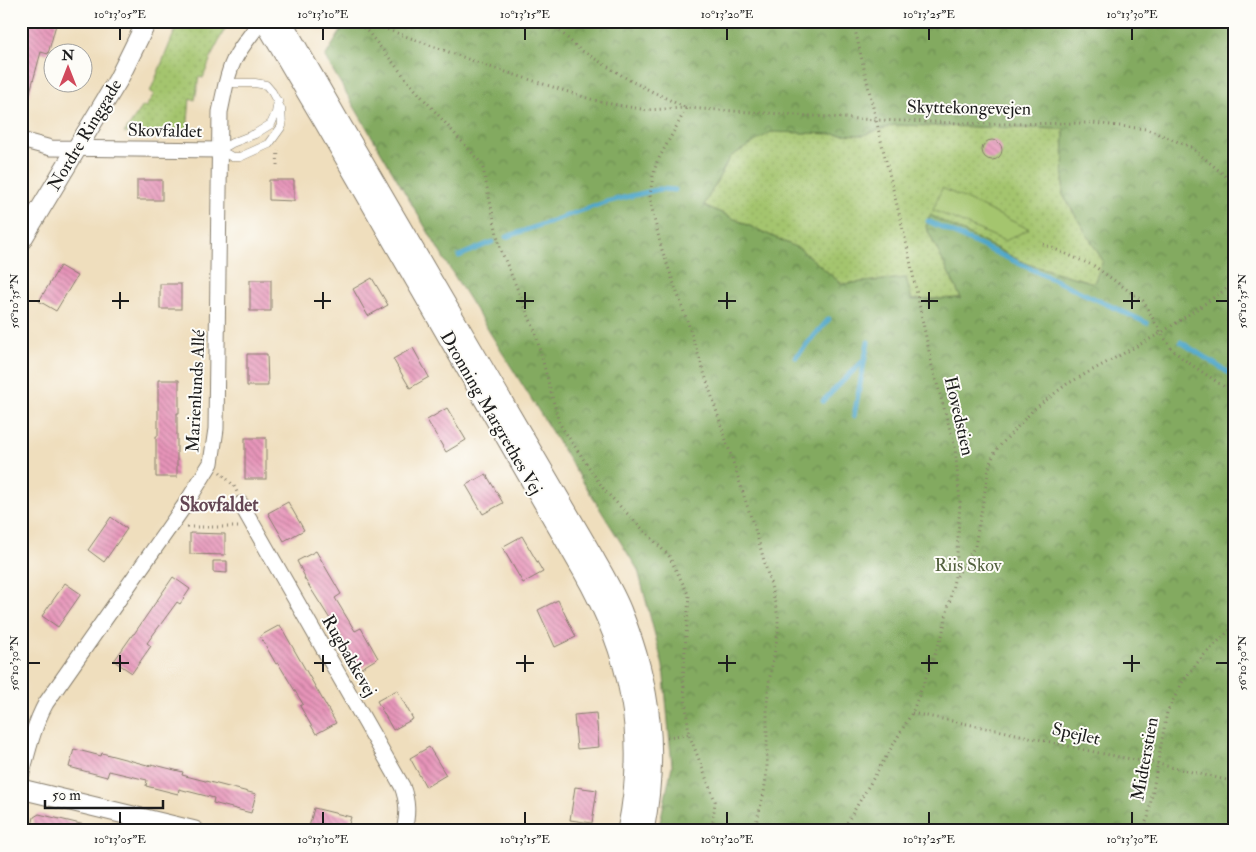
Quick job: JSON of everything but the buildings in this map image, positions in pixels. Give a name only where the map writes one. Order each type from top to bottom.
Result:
[{"type":"street","name":"Marienlunds Allé","points":[[21,777],[37,719],[46,703],[170,527],[211,463],[216,429],[220,112],[226,83],[234,59],[263,21]]},
{"type":"street","name":"Dronning Margrethes Vej","points":[[263,21],[326,124],[596,594],[608,620],[618,646],[626,677],[632,708],[635,741],[633,794],[626,831]]},
{"type":"street","name":"Dronning Margrethes Vej","points":[[282,21],[610,586],[623,612],[634,642],[649,705],[652,766],[650,796],[644,831]]},
{"type":"street","name":"Nordre Ringgade","points":[[21,241],[118,80],[146,23]]},
{"type":"street","name":"Skovfaldet","points":[[21,140],[51,148],[220,150]]},
{"type":"street","name":"Rugbakkevej","points":[[240,504],[402,786],[407,799],[404,831]]},
{"type":"street","points":[[21,789],[195,831]]},
{"type":"lane","points":[[226,83],[266,85],[278,101],[281,109],[282,126],[269,144],[240,157],[232,157],[220,150],[255,134],[271,124],[276,113],[278,101]]},
{"type":"path","points":[[356,21],[368,32],[413,87],[482,164],[500,248],[535,332],[559,423],[605,491],[670,556],[689,596],[683,677],[688,734],[715,801],[712,831]]},
{"type":"path","name":"Skyttekongevejen","points":[[364,21],[487,66],[600,102],[647,110],[686,108],[876,120],[990,124],[1093,123],[1146,129],[1191,147],[1235,184]]},
{"type":"path","points":[[549,21],[579,49],[631,81],[686,108],[657,162],[650,195],[662,250],[689,326],[758,539],[778,617],[778,633],[767,704],[767,769],[764,793],[754,831]]},
{"type":"path","name":"Hovedstien","points":[[842,831],[912,713],[942,636],[956,571],[960,502],[955,447],[932,366],[907,246],[853,21]]},
{"type":"path","points":[[277,165],[278,148]]},
{"type":"path","points":[[1043,244],[1094,266],[1143,301],[1171,348],[1183,359],[1235,394]]},
{"type":"path","points":[[954,580],[975,546],[990,463],[996,450],[1033,410],[1067,384],[1161,333],[1235,282]]},
{"type":"path","points":[[211,463],[234,486],[240,504]]},
{"type":"path","points":[[170,527],[254,527]]},
{"type":"path","name":"Midterstien","points":[[1142,831],[1148,817],[1167,712],[1183,681],[1202,656],[1235,625]]},
{"type":"path","name":"Spejlet","points":[[912,713],[1158,764],[1235,782]]},
{"type":"path","points":[[652,739],[688,734]]},
{"type":"green space","points":[[179,21],[229,21],[214,50],[203,78],[199,77],[195,100],[190,98],[187,133],[124,133],[143,106],[146,107],[154,94],[150,92]]},
{"type":"green space","name":"Riis Skov","points":[[347,21],[1235,21],[1235,831],[658,831],[672,766],[663,666],[638,570],[447,264],[325,57]],"holes":[[[894,125],[1064,129],[1063,195],[1103,261],[1094,283],[1027,264],[930,215],[926,227],[961,298],[912,300],[906,278],[842,284],[800,249],[704,205],[730,157],[771,132],[863,135]]]},
{"type":"green space","points":[[894,125],[1064,129],[1063,195],[1103,261],[1094,283],[1027,264],[930,215],[926,227],[961,298],[912,300],[906,278],[842,284],[800,249],[704,205],[730,157],[771,131],[863,135]]},
{"type":"green space","points":[[942,188],[1029,229],[1005,241],[933,210]]},
{"type":"waterway","points":[[506,237],[606,202],[660,189],[675,190]]},
{"type":"waterway","points":[[928,221],[1147,323]]},
{"type":"waterway","points":[[459,256],[492,242]]},
{"type":"waterway","points":[[796,357],[829,319]]},
{"type":"waterway","points":[[854,416],[868,342]]},
{"type":"waterway","points":[[1181,342],[1235,377]]},
{"type":"waterway","points":[[823,401],[863,361]]},
{"type":"district","name":"Skovfaldet","points":[[219,505]]}]
